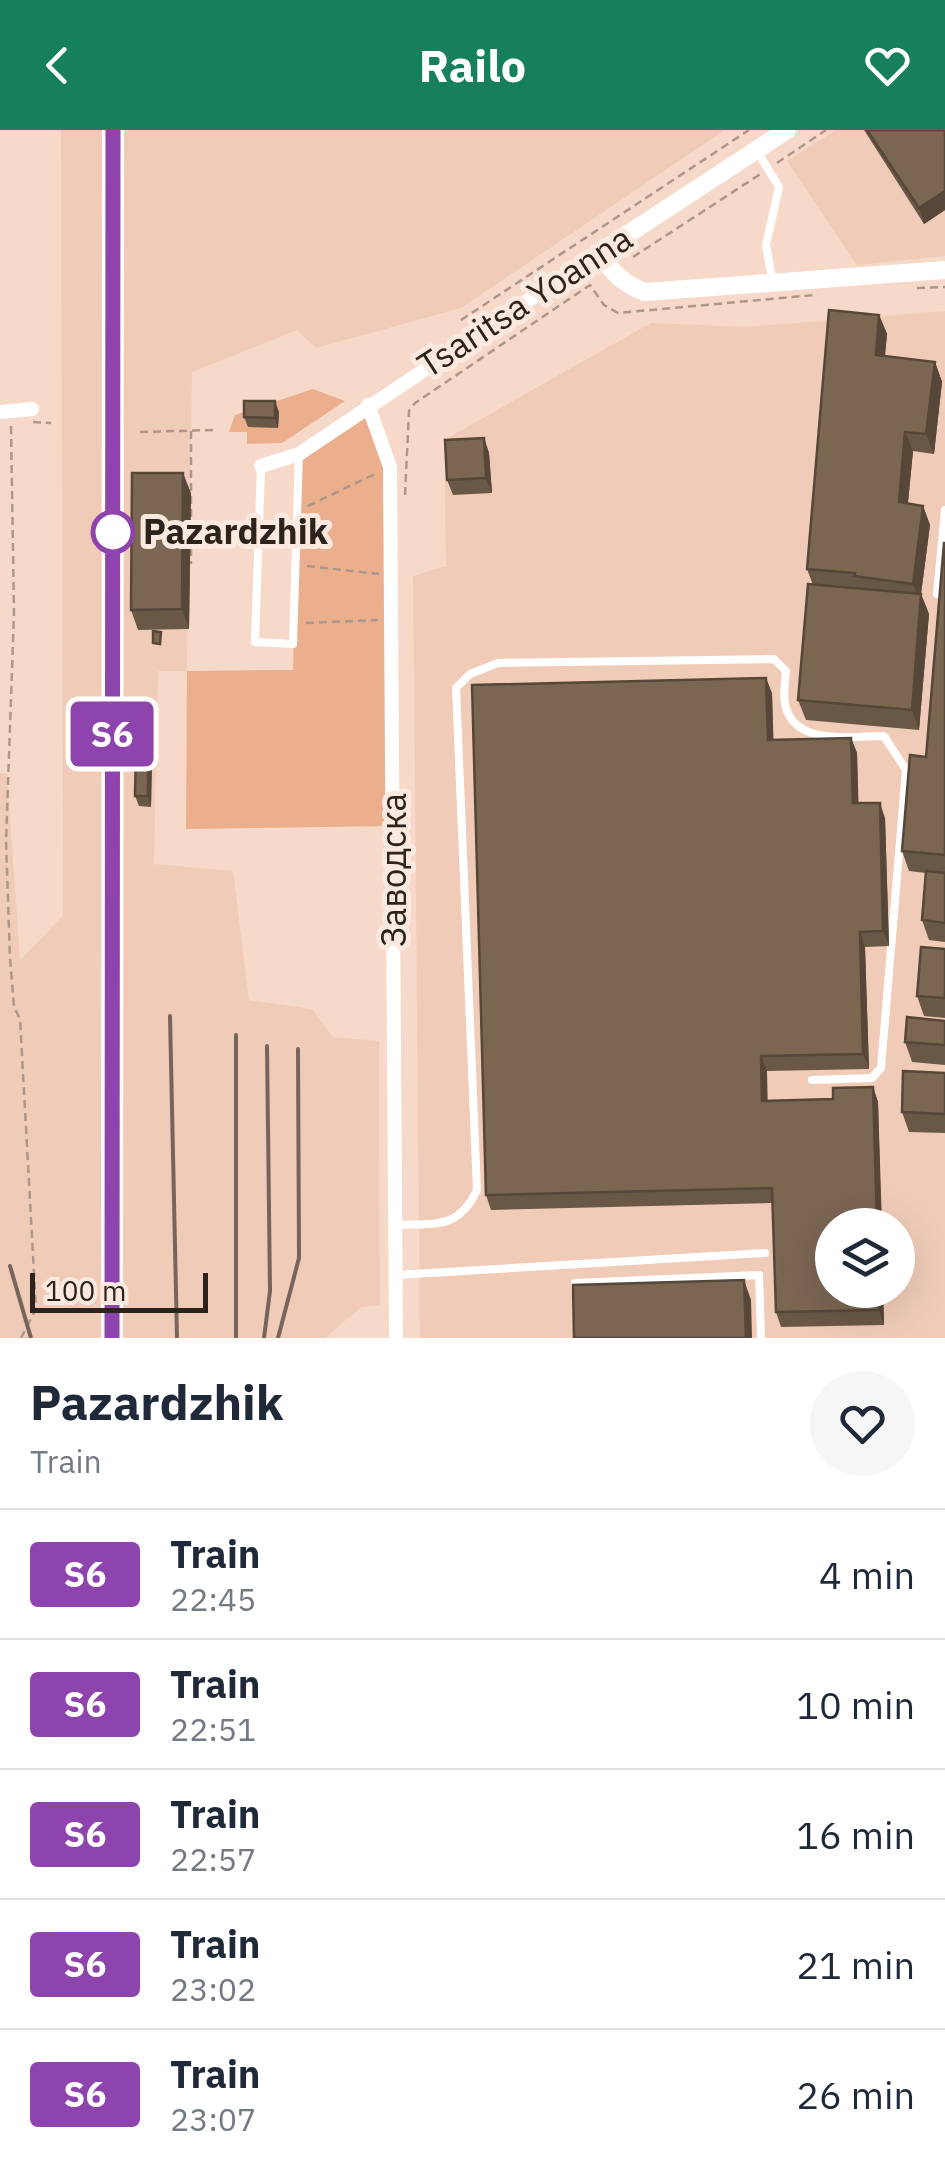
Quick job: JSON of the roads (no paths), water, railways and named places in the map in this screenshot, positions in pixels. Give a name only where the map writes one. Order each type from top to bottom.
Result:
[{"type":"street","name":"Tsaritsa Yoanna","points":[[260,466],[299,454],[784,131]]},
{"type":"street","points":[[599,253],[626,285],[645,292],[945,270]]},
{"type":"street","name":"Заводска","points":[[368,405],[390,468],[396,1338]]},
{"type":"street","points":[[5,412],[32,409]]},
{"type":"lane","points":[[756,150],[779,186],[766,245],[772,283]]},
{"type":"lane","points":[[260,466],[255,642],[294,644],[299,454]]},
{"type":"lane","points":[[938,594],[945,510]]},
{"type":"lane","points":[[396,1224],[452,1222],[468,1209],[477,1190],[456,688],[470,674],[498,663],[774,659],[786,671],[784,702],[792,722],[816,736],[884,736],[906,770],[881,1068],[872,1078],[812,1080]]},
{"type":"lane","points":[[396,1275],[764,1253]]},
{"type":"lane","points":[[576,1301],[576,1283],[759,1274],[761,1338]]},
{"type":"railway","points":[[112,1338],[113,130]]},
{"type":"railway","points":[[170,1016],[177,1338]]},
{"type":"railway","points":[[236,1035],[236,1338]]},
{"type":"railway","points":[[264,1338],[270,1291],[267,1046]]},
{"type":"railway","points":[[278,1338],[299,1258],[298,1049]]},
{"type":"railway","points":[[10,1266],[31,1338]]},
{"type":"train","name":"S6","points":[[112,1338],[113,130]]},
{"type":"place","name":"Pazardzhik","points":[[113,532]]}]
